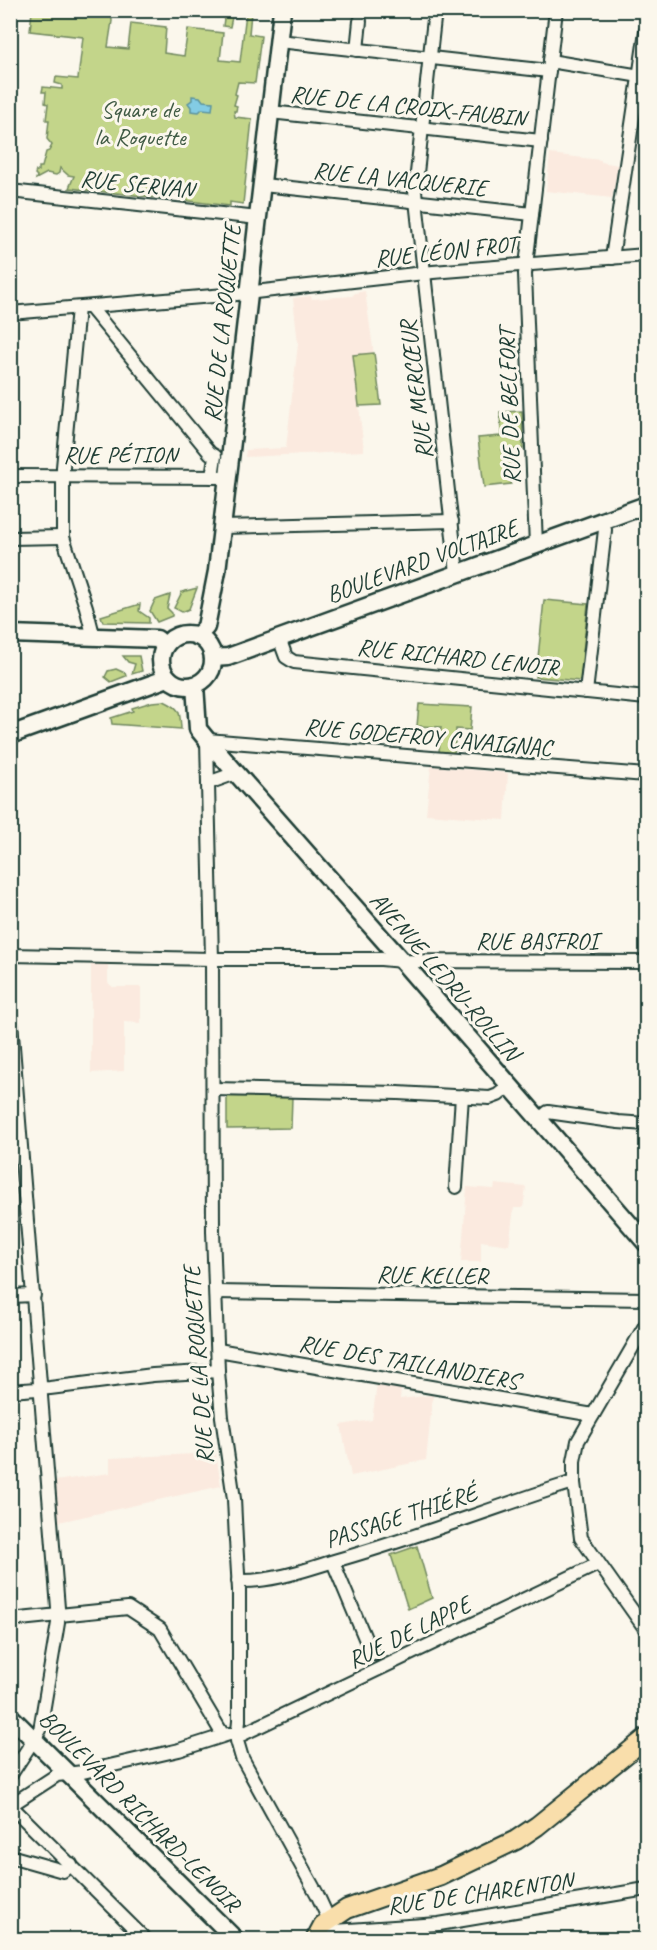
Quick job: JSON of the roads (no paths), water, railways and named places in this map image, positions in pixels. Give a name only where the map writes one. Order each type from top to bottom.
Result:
[{"type":"main road","name":"RUE DE LA ROQUETTE","points":[[196,636],[206,627],[218,571],[229,477],[223,457],[250,292],[282,10]]},
{"type":"main road","name":"BOULEVARD VOLTAIRE","points":[[213,658],[228,657],[646,505]]},
{"type":"main road","points":[[10,634],[157,639],[165,646]]},
{"type":"main road","points":[[181,635],[196,636],[208,644],[213,664],[209,674],[195,685],[183,686],[168,678],[161,664],[162,653],[171,640],[181,635]]},
{"type":"main road","points":[[10,735],[168,678]]},
{"type":"main road","name":"RUE DE LA ROQUETTE","points":[[195,685],[198,729],[207,740]]},
{"type":"main road","name":"AVENUE LEDRU-ROLLIN","points":[[207,740],[646,1243]]},
{"type":"main road","name":"BOULEVARD RICHARD-LENOIR","points":[[10,1716],[236,1940]]},
{"type":"main road","points":[[321,1931],[347,1909],[400,1892],[447,1873],[516,1840],[537,1826],[646,1738]]},
{"type":"street","name":"RUE MERCŒUR","points":[[435,10],[415,202],[458,573]]},
{"type":"street","name":"RUE DE BELFORT","points":[[536,545],[525,274],[556,10]]},
{"type":"street","points":[[357,50],[360,21]]},
{"type":"street","points":[[612,258],[646,31]]},
{"type":"street","points":[[279,41],[430,58],[550,66],[640,76]]},
{"type":"street","name":"RUE DE LA CROIX-FAUBIN","points":[[270,112],[541,141]]},
{"type":"street","name":"RUE LA VACQUERIE","points":[[263,185],[532,214]]},
{"type":"street","name":"RUE SERVAN","points":[[10,191],[258,218]]},
{"type":"street","name":"RUE LÉON FROT","points":[[10,313],[84,308],[526,264],[646,255]]},
{"type":"street","points":[[84,308],[210,453],[223,457],[212,477]]},
{"type":"street","points":[[84,308],[62,476],[63,537],[94,638]]},
{"type":"street","name":"RUE PÉTION","points":[[10,476],[229,477]]},
{"type":"street","points":[[223,527],[452,521]]},
{"type":"street","points":[[586,692],[605,530],[602,521]]},
{"type":"street","points":[[10,538],[63,537]]},
{"type":"street","name":"RUE RICHARD LENOIR","points":[[279,638],[286,657],[294,662],[646,698]]},
{"type":"street","name":"RUE GODEFROY CAVAIGNAC","points":[[207,740],[646,776]]},
{"type":"street","name":"RUE DE LA ROQUETTE","points":[[207,740],[212,959],[213,1231],[218,1371],[234,1498],[238,1581],[238,1748],[316,1894],[321,1931]]},
{"type":"street","points":[[208,783],[236,773]]},
{"type":"street","name":"RUE BASFROI","points":[[10,955],[376,959],[402,962],[646,962]]},
{"type":"street","points":[[10,1009],[42,1388],[58,1615],[40,1731],[10,1776]]},
{"type":"street","points":[[213,1089],[398,1093],[490,1098],[509,1086]]},
{"type":"street","points":[[456,1187],[462,1096]]},
{"type":"street","points":[[539,1119],[548,1112],[646,1124]]},
{"type":"street","name":"RUE KELLER","points":[[216,1292],[646,1299]]},
{"type":"street","points":[[10,1296],[33,1295]]},
{"type":"street","points":[[646,1328],[578,1441],[574,1461],[574,1483],[581,1538],[646,1630]]},
{"type":"street","name":"RUE DES TAILLANDIERS","points":[[218,1350],[593,1415]]},
{"type":"street","points":[[10,1390],[153,1375],[218,1371]]},
{"type":"street","name":"PASSAGE THIÉRÉ","points":[[238,1581],[265,1580],[333,1562],[574,1483]]},
{"type":"street","points":[[333,1562],[367,1643],[378,1663]]},
{"type":"street","name":"RUE DE LAPPE","points":[[11,1805],[57,1775],[179,1750],[229,1734],[243,1734],[378,1663],[598,1564]]},
{"type":"street","points":[[10,1620],[128,1608],[160,1629],[223,1736]]},
{"type":"street","points":[[11,1805],[146,1940]]},
{"type":"street","points":[[10,1856],[63,1871],[70,1864]]},
{"type":"street","name":"RUE DE CHARENTON","points":[[321,1931],[439,1924],[646,1889]]},
{"type":"water","points":[[192,96],[213,102],[212,110],[191,111],[188,103],[192,100]]},
{"type":"park label","name":"Square de la Roquette","points":[[140,123]]}]
